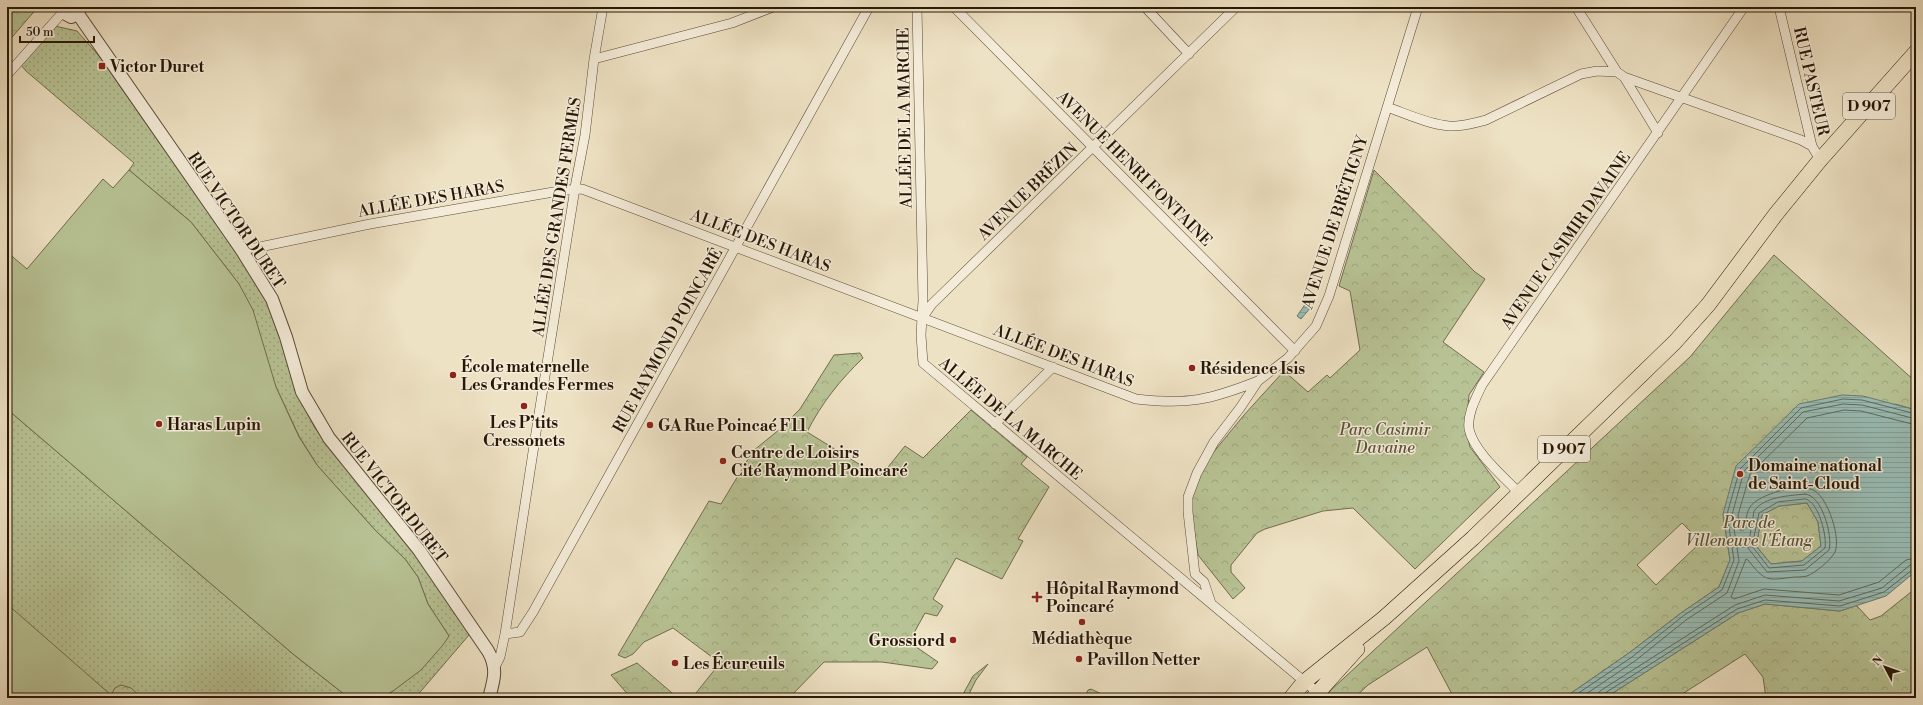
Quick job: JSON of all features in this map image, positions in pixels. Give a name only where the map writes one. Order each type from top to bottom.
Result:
[{"type":"main road","name":"D 907","points":[[1291,698],[1304,682],[1384,618],[1473,538],[1518,492],[1675,342],[1726,282],[1776,214],[1820,160],[1916,52]]},
{"type":"main road","name":"D 907","points":[[1315,695],[1384,618]]},
{"type":"street","name":"ALLÉE DES GRANDES FERMES","points":[[495,669],[506,634],[575,190],[585,135],[594,59],[603,7]]},
{"type":"street","points":[[594,59],[732,23],[773,7]]},
{"type":"street","name":"RUE RAYMOND POINCARÉ","points":[[506,634],[520,632],[527,623],[869,7]]},
{"type":"street","name":"ALLÉE DE LA MARCHE","points":[[917,7],[923,317],[921,335],[923,363],[1185,583],[1211,603],[1304,682],[1315,695]]},
{"type":"street","name":"AVENUE HENRI FONTAINE","points":[[954,7],[1295,351]]},
{"type":"street","points":[[1145,7],[1189,54]]},
{"type":"street","name":"AVENUE BRÉZIN","points":[[923,317],[932,304],[1236,7]]},
{"type":"street","name":"AVENUE DE BRÉTIGNY","points":[[1195,574],[1188,512],[1188,497],[1197,472],[1214,442],[1258,381],[1295,351],[1316,326],[1329,296],[1418,7]]},
{"type":"street","points":[[1576,7],[1658,133]]},
{"type":"street","name":"AVENUE CASIMIR DAVAINE","points":[[1518,492],[1477,449],[1469,429],[1472,407],[1482,385],[1744,7]]},
{"type":"street","name":"RUE PASTEUR","points":[[1779,7],[1812,146],[1820,160]]},
{"type":"street","points":[[7,75],[63,9],[69,17],[79,11]]},
{"type":"street","name":"RUE VICTOR DURET","points":[[79,11],[241,249],[272,299],[286,338],[302,392],[329,438],[419,550],[488,651],[495,669]]},
{"type":"street","points":[[1387,107],[1431,122],[1450,126],[1474,123],[1486,120],[1581,74],[1597,71],[1620,75],[1801,140],[1812,146]]},
{"type":"street","name":"ALLÉE DES HARAS","points":[[241,249],[255,248],[386,221],[565,190],[582,189],[1136,398],[1156,401],[1198,401],[1227,393],[1258,381]]},
{"type":"street","points":[[995,424],[1053,367]]},
{"type":"street","points":[[1185,583],[1195,574],[1204,582],[1211,603]]},
{"type":"street","points":[[489,698],[494,682],[495,669]]},
{"type":"green space","points":[[7,7],[38,7],[7,43]]},
{"type":"green space","points":[[55,26],[77,31],[99,56],[249,271],[274,314],[301,402],[315,428],[330,448],[410,541],[466,627],[469,635],[415,698],[380,698],[393,691],[449,636],[428,604],[418,577],[405,559],[375,530],[317,465],[299,436],[276,387],[239,284],[191,222],[129,170],[134,163],[26,71],[21,65]]},
{"type":"green space","name":"Haras Lupin","points":[[129,170],[191,222],[239,284],[253,310],[276,387],[299,437],[317,465],[375,530],[405,559],[418,577],[428,604],[449,636],[421,670],[393,691],[380,698],[349,698],[293,654],[7,409],[7,252],[27,269],[103,179],[113,188]]},
{"type":"green space","name":"Parc Casimir Davaine","points":[[1374,170],[1475,272],[1485,279],[1443,342],[1484,372],[1469,395],[1466,429],[1470,447],[1500,487],[1415,569],[1353,508],[1323,511],[1265,529],[1257,533],[1231,565],[1231,572],[1245,588],[1233,599],[1198,555],[1191,512],[1192,491],[1203,465],[1244,415],[1284,371],[1308,392],[1327,375],[1330,378],[1360,350],[1350,291],[1339,286]]},
{"type":"green space","points":[[1774,255],[1916,382],[1916,410],[1895,404],[1723,514],[1730,560],[1719,587],[1681,613],[1629,653],[1564,698],[1454,698],[1427,647],[1368,685],[1354,698],[1325,698],[1330,691],[1690,357]],"holes":[[[1682,523],[1701,542],[1656,585],[1637,565]]]},
{"type":"green space","points":[[860,353],[863,358],[832,393],[818,412],[807,432],[880,477],[905,446],[923,458],[971,410],[1027,457],[1021,464],[1049,487],[1018,539],[1023,541],[1002,579],[956,558],[933,599],[943,606],[937,616],[925,613],[909,642],[938,662],[932,669],[882,662],[824,662],[789,698],[692,698],[720,663],[673,628],[644,642],[633,654],[625,658],[618,655],[709,501],[721,504],[753,451],[780,429],[800,409],[834,355]]},
{"type":"green space","points":[[7,409],[293,654],[349,698],[7,698]]},
{"type":"green space","points":[[1807,503],[1818,522],[1821,546],[1802,561],[1771,564],[1756,546],[1762,515],[1779,506]]},
{"type":"green space","points":[[1916,588],[1916,683],[1907,698],[1766,698],[1763,677],[1745,654],[1676,698],[1605,698],[1738,613],[1765,604],[1840,611],[1856,605],[1870,620],[1881,616]]},
{"type":"green space","points":[[7,604],[111,695],[114,698],[7,698]]},
{"type":"green space","points":[[637,663],[678,698],[631,698],[611,675]]},
{"type":"green space","points":[[988,664],[976,680],[967,698],[961,698],[973,676]]},
{"type":"green space","points":[[121,685],[131,688],[142,698],[114,698],[111,695],[115,688]]},
{"type":"green space","points":[[1091,689],[1110,698],[1084,698],[1088,690]]},
{"type":"water","points":[[1306,303],[1311,307],[1301,319],[1297,316]]},
{"type":"water","points":[[1842,395],[1863,396],[1916,410],[1916,571],[1886,596],[1840,611],[1765,604],[1738,613],[1605,698],[1564,698],[1629,653],[1681,613],[1719,587],[1730,560],[1723,514],[1736,466],[1799,404]],"holes":[[[1807,503],[1818,522],[1821,546],[1802,561],[1771,564],[1756,546],[1762,515],[1779,506]]]},
{"type":"place","name":"Victor Duret","points":[[102,66]]},
{"type":"place","name":"Résidence Isis","points":[[1192,368]]},
{"type":"place","name":"École maternelle Les Grandes Fermes","points":[[453,375]]},
{"type":"place","name":"Les P’tits Cressonets","points":[[524,406]]},
{"type":"place","name":"Haras Lupin","points":[[159,424]]},
{"type":"place","name":"GA Rue Poincaé F11","points":[[650,425]]},
{"type":"place","name":"Centre de Loisirs Cité Raymond Poincaré","points":[[723,461]]},
{"type":"place","name":"Domaine national de Saint-Cloud","points":[[1740,474]]},
{"type":"place","name":"Hôpital Raymond Poincaré","points":[[1037,597]]},
{"type":"place","name":"Médiathèque","points":[[1082,622]]},
{"type":"place","name":"Grossiord","points":[[953,640]]},
{"type":"place","name":"Pavillon Netter","points":[[1079,659]]},
{"type":"place","name":"Les Écureuils","points":[[675,663]]},
{"type":"park label","name":"Parc de Villeneuve l'Étang","points":[[1749,531]]}]
